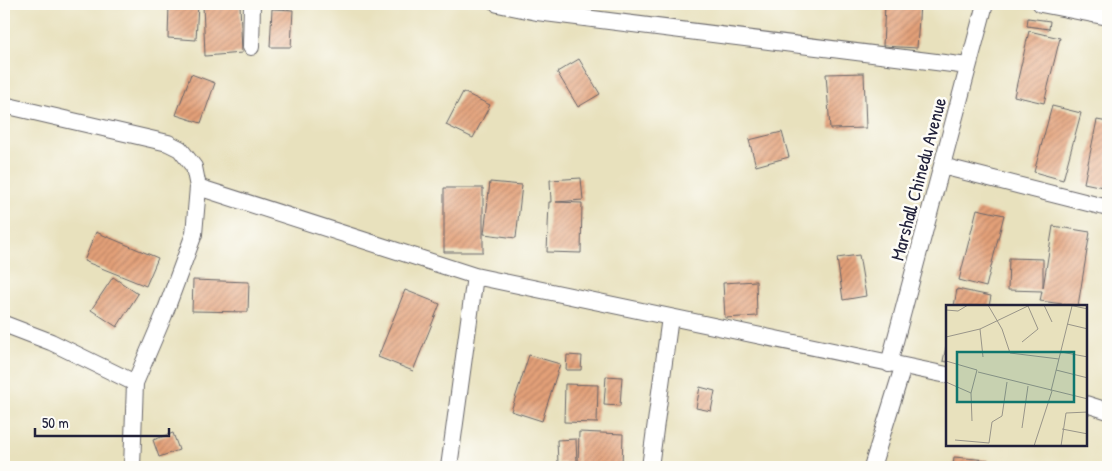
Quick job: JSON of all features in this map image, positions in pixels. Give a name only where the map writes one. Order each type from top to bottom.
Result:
[{"type":"street","points":[[251,47],[252,4]]},
{"type":"street","points":[[498,4],[537,12],[968,66]]},
{"type":"street","name":"Marshall Chinedu Avenue","points":[[872,467],[942,166],[985,4]]},
{"type":"street","points":[[1042,4],[1108,17]]},
{"type":"street","points":[[4,105],[168,143],[180,149],[194,167],[198,187],[194,234],[164,315],[135,383],[132,467]]},
{"type":"street","points":[[942,166],[1108,208]]},
{"type":"street","points":[[198,187],[475,276],[896,365],[946,374]]},
{"type":"street","points":[[449,467],[475,276]]},
{"type":"street","points":[[650,467],[670,317]]},
{"type":"street","points":[[4,324],[52,342],[135,383]]},
{"type":"street","points":[[1087,404],[1108,411]]},
{"type":"building","points":[[169,4],[198,4],[196,40],[168,38]]},
{"type":"building","points":[[203,4],[240,4],[242,53],[205,56]]},
{"type":"building","points":[[885,4],[920,4],[917,48],[883,46]]},
{"type":"building","points":[[272,9],[293,10],[291,47],[270,47]]},
{"type":"building","points":[[1028,18],[1050,21],[1049,29],[1027,26]]},
{"type":"building","points":[[1029,31],[1060,38],[1044,103],[1014,96]]},
{"type":"building","points":[[579,59],[600,94],[578,107],[557,72]]},
{"type":"building","points":[[864,73],[866,128],[830,129],[826,74]]},
{"type":"building","points":[[191,74],[215,83],[201,123],[176,115]]},
{"type":"building","points":[[463,92],[490,105],[473,138],[446,125]]},
{"type":"building","points":[[1052,106],[1081,113],[1063,180],[1034,172]]},
{"type":"building","points":[[1097,120],[1108,122],[1108,188],[1084,183]]},
{"type":"building","points":[[782,132],[789,157],[756,166],[749,140]]},
{"type":"building","points":[[4,157],[8,169],[4,171]]},
{"type":"building","points":[[581,178],[583,200],[556,202],[582,203],[581,253],[547,252],[549,202],[551,202],[550,180]]},
{"type":"building","points":[[490,182],[522,185],[516,238],[484,234]]},
{"type":"building","points":[[444,188],[483,188],[483,252],[444,252]]},
{"type":"building","points":[[977,209],[1004,215],[986,287],[959,280]]},
{"type":"building","points":[[1053,226],[1090,232],[1078,305],[1040,301],[1042,291],[1008,290],[1009,258],[1043,259],[1043,288]]},
{"type":"building","points":[[96,232],[158,258],[146,286],[84,261]]},
{"type":"building","points":[[859,255],[866,296],[843,300],[837,258]]},
{"type":"building","points":[[113,277],[138,294],[117,327],[91,310]]},
{"type":"building","points":[[193,280],[249,282],[248,312],[192,311]]},
{"type":"building","points":[[756,281],[757,316],[725,318],[723,283]]},
{"type":"building","points":[[957,289],[991,296],[989,305],[954,305]]},
{"type":"building","points":[[405,290],[440,304],[413,371],[378,357]]},
{"type":"building","points":[[946,347],[946,362],[943,361]]},
{"type":"building","points":[[529,355],[560,364],[542,421],[511,411]]},
{"type":"building","points":[[567,355],[582,356],[581,370],[566,370]]},
{"type":"building","points":[[606,376],[622,377],[620,406],[604,405]]},
{"type":"building","points":[[565,384],[598,385],[597,423],[564,422]]},
{"type":"building","points":[[700,387],[715,391],[711,411],[696,408]]},
{"type":"building","points":[[579,432],[623,434],[622,466],[578,464]]},
{"type":"building","points":[[173,433],[179,450],[159,457],[153,440]]},
{"type":"building","points":[[576,439],[577,463],[558,463],[557,440]]},
{"type":"building","points":[[954,457],[988,460],[988,467],[953,467]]}]
